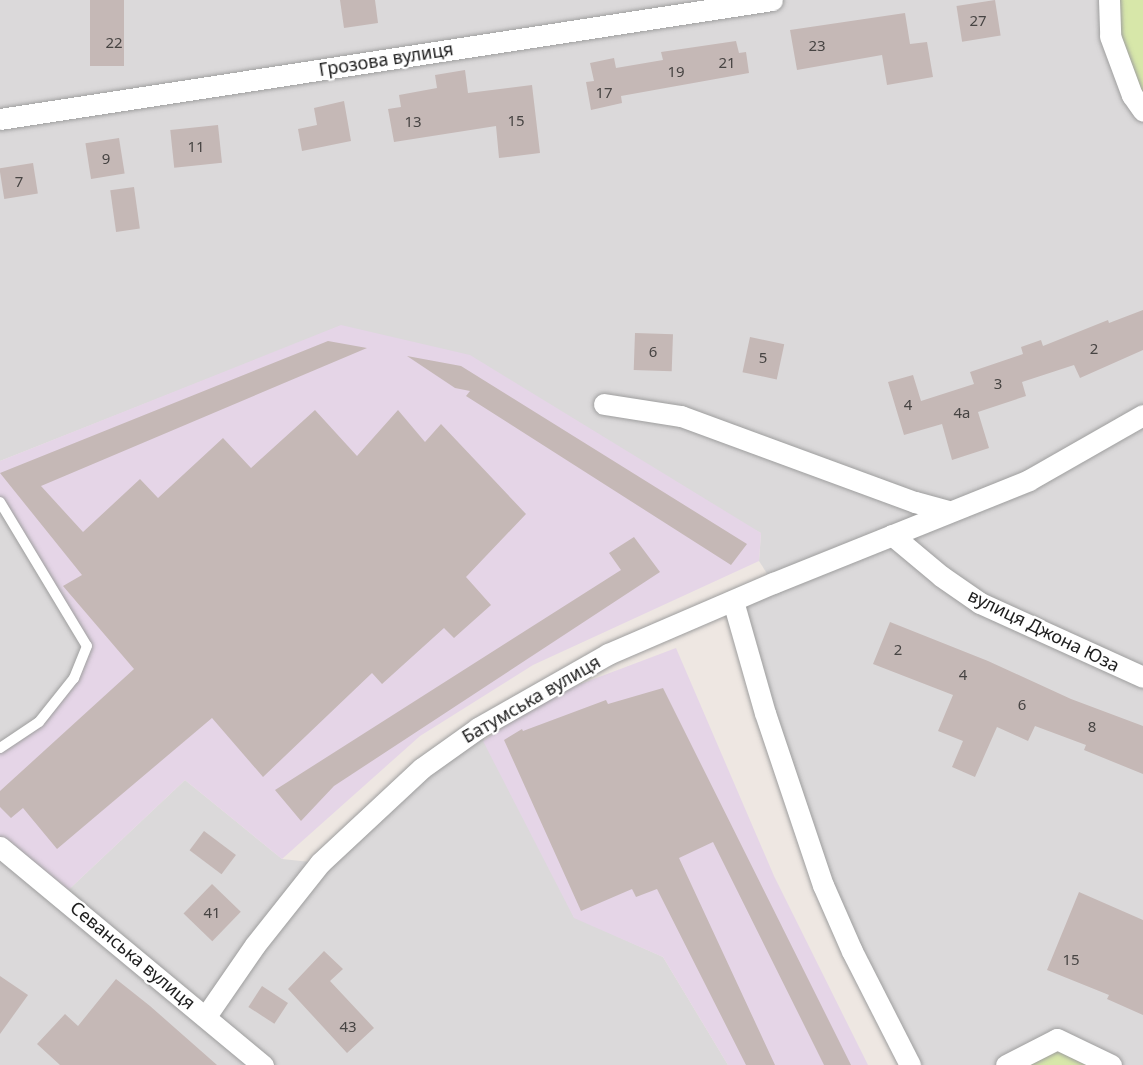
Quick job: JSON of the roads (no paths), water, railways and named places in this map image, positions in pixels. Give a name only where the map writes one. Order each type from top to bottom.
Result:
[{"type":"street","name":"Грозова вулиця","points":[[0,119],[772,0]]},
{"type":"street","points":[[1109,0],[1110,36],[1132,95],[1143,111]]},
{"type":"street","points":[[604,404],[681,416],[915,502],[949,511]]},
{"type":"street","name":"Батумська вулиця","points":[[206,1016],[255,945],[320,863],[422,768],[478,728],[608,654],[949,511],[1029,480],[1143,415]]},
{"type":"street","name":"вулиця Джона Юза","points":[[892,535],[940,576],[981,603],[1143,677]]},
{"type":"street","points":[[733,602],[765,712],[823,885],[852,951],[910,1065]]},
{"type":"street","name":"Севанська вулиця","points":[[0,847],[264,1065]]},
{"type":"street","points":[[1006,1065],[1057,1039],[1111,1065]]},
{"type":"lane","points":[[0,502],[87,646],[74,678],[39,722],[0,748]]}]
